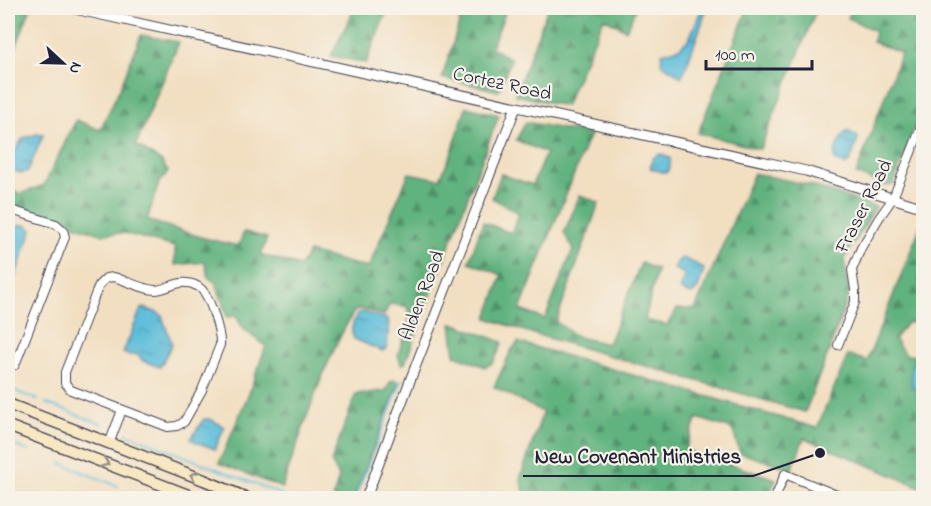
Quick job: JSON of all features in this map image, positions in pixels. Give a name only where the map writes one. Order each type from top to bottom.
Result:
[{"type":"main road","points":[[8,404],[248,498]]},
{"type":"main road","points":[[8,426],[196,498]]},
{"type":"street","name":"Cortez Road","points":[[70,8],[806,171],[924,208]]},
{"type":"street","name":"Alden Road","points":[[366,498],[516,106]]},
{"type":"street","name":"Fraser Road","points":[[838,345],[855,302],[852,270],[861,248],[893,198],[924,120]]},
{"type":"street","points":[[8,208],[56,224],[63,230],[65,237],[15,365],[8,362]]},
{"type":"street","points":[[114,277],[158,290],[181,283],[189,283],[200,288],[207,296],[221,338],[202,390],[184,422],[168,428],[122,410],[71,390],[65,383],[65,372],[99,285],[106,278],[114,277]]},
{"type":"street","points":[[109,444],[122,410]]},
{"type":"street","points":[[775,498],[784,474],[844,498]]},
{"type":"green space","points":[[8,8],[30,10],[8,68]]},
{"type":"green space","points":[[357,8],[388,8],[366,63],[331,56]]},
{"type":"green space","points":[[450,8],[507,8],[491,48],[511,59],[499,91],[442,78],[460,21]]},
{"type":"green space","points":[[548,8],[636,8],[626,30],[604,18],[565,106],[515,95]]},
{"type":"green space","points":[[748,8],[817,8],[760,149],[698,133]]},
{"type":"green space","points":[[853,8],[923,8],[923,105],[893,185],[886,186],[856,174],[901,53],[873,42],[875,31],[848,18]]},
{"type":"green space","points":[[141,35],[179,42],[136,145],[162,162],[168,172],[159,183],[147,220],[238,246],[244,232],[267,238],[261,255],[300,266],[309,252],[368,268],[409,173],[440,179],[453,149],[466,107],[499,115],[405,363],[401,364],[398,355],[411,315],[406,306],[390,304],[384,315],[362,309],[354,311],[323,375],[282,488],[219,463],[266,346],[244,330],[236,316],[227,317],[216,283],[208,277],[205,262],[175,265],[175,247],[124,233],[101,234],[8,203],[8,187],[20,194],[44,185],[76,120],[100,130]]},
{"type":"green space","points":[[526,122],[590,134],[520,310],[545,319],[573,249],[564,233],[580,195],[599,203],[556,322],[578,337],[608,344],[641,263],[657,270],[645,320],[667,325],[677,309],[695,309],[754,173],[813,186],[876,207],[844,260],[849,293],[805,412],[534,334],[487,318],[502,275],[469,262],[483,222],[511,233],[519,213],[492,198],[501,174],[532,185],[546,153],[516,140]]},
{"type":"green space","points":[[921,225],[923,225],[923,271],[919,282],[923,288],[923,326],[908,322],[894,339],[906,355],[923,356],[923,488],[804,438],[792,469],[740,453],[732,429],[697,418],[685,450],[776,479],[768,498],[559,498],[539,492],[526,496],[520,479],[543,412],[494,387],[511,351],[518,342],[817,428],[848,355],[867,361]]},
{"type":"green space","points":[[451,324],[502,342],[493,363],[485,367],[455,355]]},
{"type":"green space","points":[[396,380],[399,383],[354,498],[333,497],[339,477],[331,462],[356,394],[385,391],[391,381]]},
{"type":"water","points":[[702,8],[707,9],[681,77],[661,63],[662,53],[679,48],[689,39]]},
{"type":"water","points":[[847,131],[857,136],[858,139],[850,161],[845,165],[835,160],[835,153]]},
{"type":"water","points":[[37,134],[43,135],[28,171],[23,173],[9,170],[8,164],[23,138]]},
{"type":"water","points":[[660,154],[670,158],[670,166],[666,173],[650,167],[654,157]]},
{"type":"water","points":[[19,225],[26,225],[32,230],[8,296],[8,248],[10,238]]},
{"type":"water","points":[[682,258],[704,269],[698,288],[692,294],[680,289],[684,278],[683,273],[674,269]]},
{"type":"water","points":[[145,308],[162,316],[172,344],[160,367],[143,361],[135,354],[123,353],[141,309]]},
{"type":"water","points":[[363,312],[388,319],[387,348],[382,351],[354,339],[352,329],[354,320],[357,314]]},
{"type":"water","points":[[917,357],[923,359],[923,390],[919,391],[912,387],[911,366]]},
{"type":"water","points":[[204,419],[212,420],[224,427],[215,449],[191,439]]},
{"type":"waterway","points":[[355,498],[402,380]]},
{"type":"waterway","points":[[8,388],[38,400]]},
{"type":"waterway","points":[[45,403],[102,424]]},
{"type":"waterway","points":[[125,433],[283,495]]},
{"type":"waterway","points":[[8,443],[29,451]]},
{"type":"waterway","points":[[60,463],[118,486]]},
{"type":"waterway","points":[[141,495],[150,498]]},
{"type":"place","name":"New Covenant Ministries","points":[[820,453]]}]
